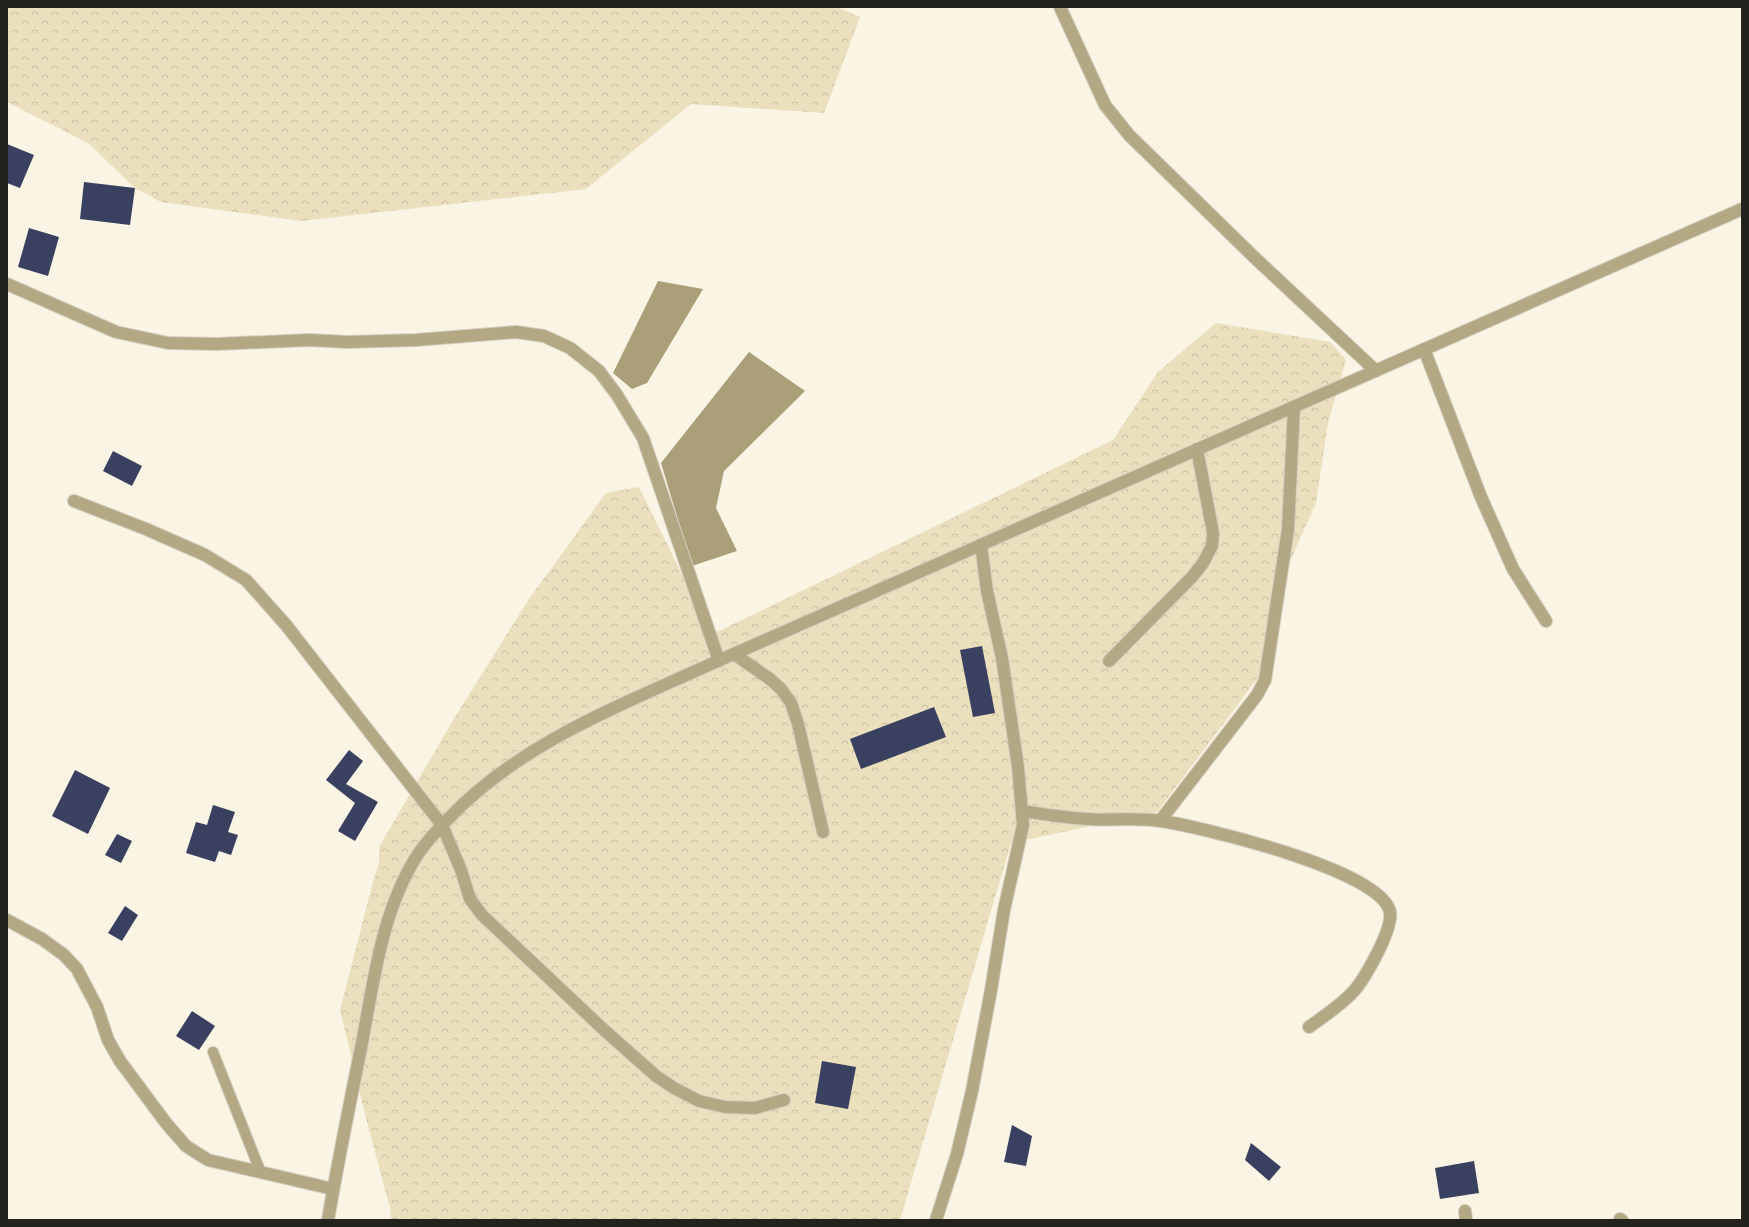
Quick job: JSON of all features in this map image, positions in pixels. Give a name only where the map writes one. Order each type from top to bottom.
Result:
[{"type":"street","points":[[1060,7],[1105,105],[1129,136],[1254,258],[1376,371]]},
{"type":"street","points":[[328,1220],[382,937],[404,879],[419,852],[442,825],[466,800],[500,773],[557,736],[734,654],[1742,209]]},
{"type":"street","points":[[7,284],[116,332],[168,343],[217,344],[309,340],[355,342],[416,340],[516,332],[544,336],[570,348],[599,371],[617,395],[643,438],[719,661]]},
{"type":"street","points":[[1424,349],[1481,497],[1503,547],[1513,569],[1546,621]]},
{"type":"street","points":[[1160,821],[1258,695],[1265,680],[1288,529],[1294,407]]},
{"type":"street","points":[[1109,661],[1192,577],[1203,563],[1212,546],[1213,533],[1197,449]]},
{"type":"street","points":[[74,501],[146,529],[205,555],[246,580],[286,626],[442,825],[461,870],[470,900],[482,915],[597,1024],[656,1076],[674,1088],[699,1101],[725,1107],[755,1108],[784,1100]]},
{"type":"street","points":[[936,1220],[957,1154],[972,1091],[1004,910],[1023,825],[1018,767],[1002,658],[987,591],[980,545]]},
{"type":"street","points":[[734,654],[770,679],[781,689],[791,703],[798,724],[823,832]]},
{"type":"street","points":[[1022,811],[1088,819],[1160,821],[1278,849],[1317,862],[1370,889],[1383,899],[1390,912],[1388,924],[1380,948],[1366,973],[1351,994],[1309,1027]]},
{"type":"street","points":[[7,920],[42,939],[64,955],[77,969],[97,1007],[108,1040],[120,1061],[166,1123],[186,1146],[208,1160],[333,1189]]},
{"type":"lane","points":[[213,1052],[262,1172]]},
{"type":"green space","points":[[7,7],[837,7],[860,17],[824,113],[691,104],[586,189],[301,221],[161,202],[135,188],[88,143],[7,102]]},
{"type":"green space","points":[[1216,323],[1330,342],[1346,360],[1328,423],[1316,503],[1289,564],[1269,663],[1157,812],[1011,843],[900,1220],[390,1220],[391,1212],[366,1118],[340,1010],[379,863],[379,847],[455,717],[529,599],[606,493],[639,487],[690,591],[717,632],[1113,440],[1158,372]]},
{"type":"shaded area","points":[[658,281],[703,289],[647,383],[632,389],[613,373]]},
{"type":"shaded area","points":[[749,352],[805,391],[724,471],[716,508],[737,551],[692,566],[661,463]]},
{"type":"building","points":[[7,144],[34,155],[20,188],[7,183]]},
{"type":"building","points":[[84,182],[135,188],[130,225],[80,219]]},
{"type":"building","points":[[29,228],[59,237],[48,276],[18,267]]},
{"type":"building","points":[[113,451],[142,466],[132,486],[103,471]]},
{"type":"building","points":[[982,646],[995,713],[973,717],[960,650]]},
{"type":"building","points":[[934,707],[946,737],[861,769],[850,739]]},
{"type":"building","points":[[349,750],[363,761],[346,784],[378,802],[355,841],[338,831],[355,803],[326,780]]},
{"type":"building","points":[[75,770],[110,788],[88,834],[52,816]]},
{"type":"building","points":[[213,805],[235,812],[228,832],[238,835],[231,855],[219,851],[215,862],[186,853],[196,822],[207,825]]},
{"type":"building","points":[[117,834],[132,841],[121,863],[105,855]]},
{"type":"building","points":[[125,906],[138,915],[122,941],[108,933]]},
{"type":"building","points":[[192,1011],[215,1026],[199,1050],[176,1036]]},
{"type":"building","points":[[822,1061],[856,1067],[848,1109],[815,1103]]},
{"type":"building","points":[[1012,1125],[1032,1136],[1026,1166],[1004,1162]]},
{"type":"building","points":[[1251,1143],[1281,1167],[1269,1181],[1245,1160]]},
{"type":"building","points":[[1474,1161],[1479,1193],[1440,1199],[1435,1168]]}]
